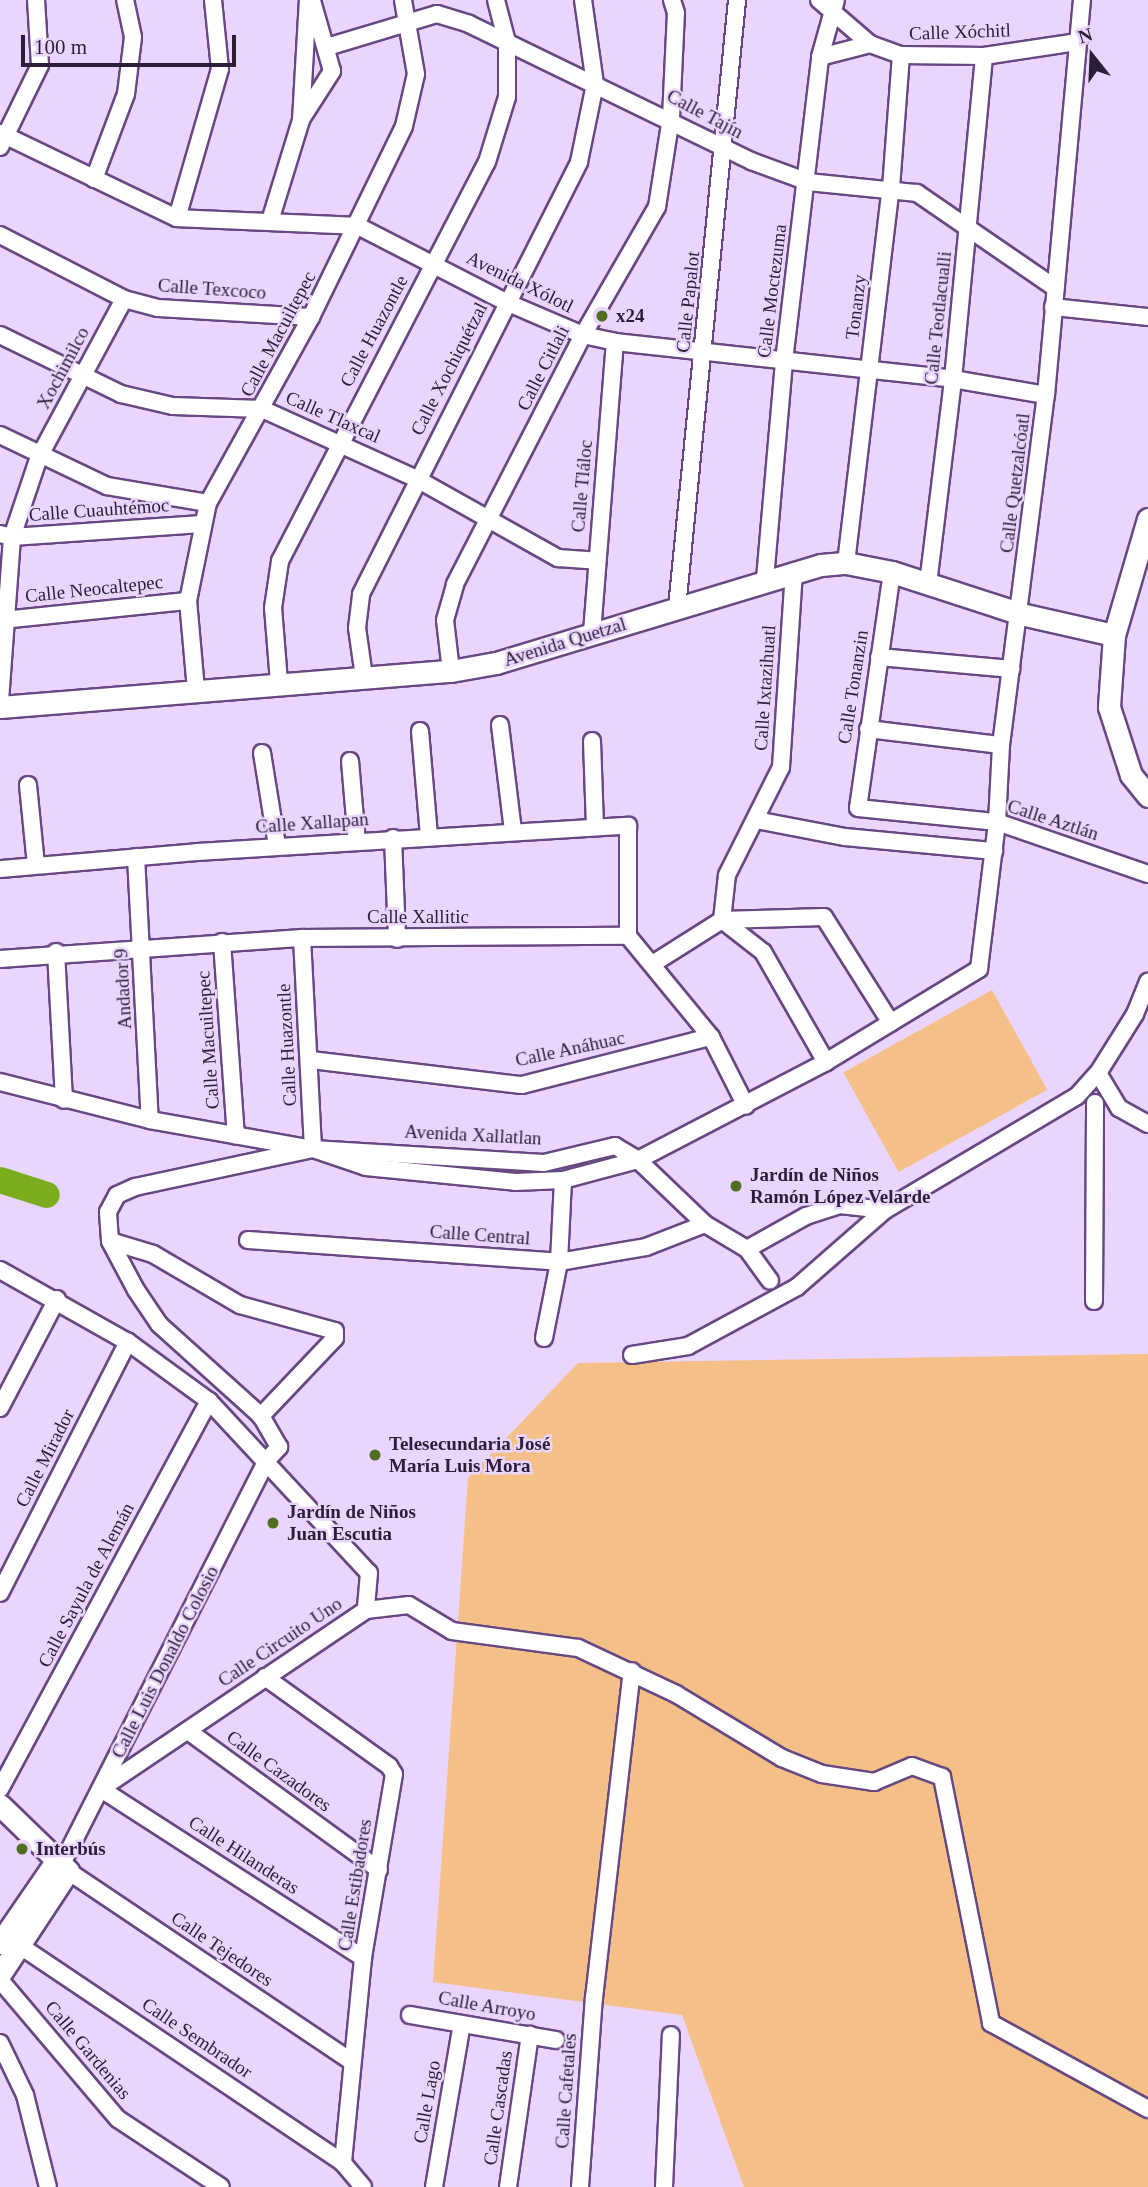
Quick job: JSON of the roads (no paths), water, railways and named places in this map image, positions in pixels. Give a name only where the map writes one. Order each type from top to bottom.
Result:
[{"type":"street","points":[[2,139],[40,65],[36,0]]},
{"type":"street","points":[[94,179],[127,93],[134,37],[125,0]]},
{"type":"street","points":[[177,218],[220,69],[213,0]]},
{"type":"street","points":[[301,120],[332,71],[327,47],[310,0]]},
{"type":"street","points":[[270,221],[301,120],[310,0]]},
{"type":"street","name":"Calle Macuiltepec","points":[[196,690],[188,601],[208,503],[311,317],[358,226],[404,126],[416,74],[409,19],[403,0]]},
{"type":"street","name":"Calle Huazontle","points":[[279,682],[273,608],[280,561],[339,441],[488,162],[507,97],[507,42],[496,0]]},
{"type":"street","name":"Calle Xochiquétzal","points":[[364,677],[357,628],[361,594],[579,162],[595,84],[583,0]]},
{"type":"street","name":"Calle Citlali","points":[[451,671],[445,620],[455,584],[583,335],[657,207],[671,118],[676,13],[672,0]]},
{"type":"street","name":"Calle Papalot","points":[[677,608],[725,149],[737,0]]},
{"type":"street","name":"Calle Quetzalcóatl","points":[[891,1023],[978,969],[997,822],[1001,745],[1021,614],[1046,395],[1082,0]]},
{"type":"street","name":"Calle Xóchitl","points":[[829,3],[870,44],[901,55],[984,56],[1079,43]]},
{"type":"street","name":"Calle Moctezuma","points":[[765,579],[784,361],[808,182],[820,57],[829,3]]},
{"type":"street","name":"Calle Tajín","points":[[327,47],[409,19],[437,14],[507,42],[671,118],[725,149],[808,182],[891,188],[917,193],[969,226],[1055,288]]},
{"type":"street","points":[[820,57],[870,44]]},
{"type":"street","name":"Tonanzy","points":[[846,563],[891,188],[901,55]]},
{"type":"street","name":"Calle Teotlacualli","points":[[928,584],[953,379],[984,56]]},
{"type":"street","name":"Avenida Xólotl","points":[[2,139],[177,218],[358,226],[433,262],[506,302],[583,335],[615,342],[704,353],[953,379],[1046,395]]},
{"type":"street","name":"Calle Texcoco","points":[[0,235],[124,299],[158,308],[311,317]]},
{"type":"street","name":"Xochimilco","points":[[0,704],[6,536],[39,457],[124,299]]},
{"type":"street","points":[[1053,307],[1147,316]]},
{"type":"street","name":"Calle Tlaxcal","points":[[0,335],[81,378],[121,394],[173,406],[262,409],[339,441],[417,479],[490,517],[558,558],[597,561]]},
{"type":"street","name":"Calle Tláloc","points":[[592,633],[615,342]]},
{"type":"street","points":[[0,435],[39,457],[107,486],[208,503]]},
{"type":"street","points":[[1148,519],[1114,635],[1109,707],[1131,775],[1148,796]]},
{"type":"street","name":"Calle Cuauhtémoc","points":[[6,536],[202,524]]},
{"type":"street","name":"Avenida Quetzal","points":[[0,704],[451,671],[496,663],[794,571],[846,563],[892,572],[1021,614],[1114,635]]},
{"type":"street","name":"Calle Ixtazihuatl","points":[[722,920],[727,875],[757,820],[781,767],[794,571]]},
{"type":"street","name":"Calle Tonanzin","points":[[858,808],[892,572]]},
{"type":"street","name":"Calle Neocaltepec","points":[[3,620],[188,601]]},
{"type":"street","points":[[878,657],[1011,669]]},
{"type":"street","points":[[500,725],[513,831]]},
{"type":"street","points":[[868,729],[1001,745]]},
{"type":"street","points":[[420,731],[429,836]]},
{"type":"street","points":[[592,741],[595,827]]},
{"type":"street","points":[[262,753],[277,846]]},
{"type":"street","points":[[350,761],[357,842]]},
{"type":"street","points":[[28,785],[36,865]]},
{"type":"street","name":"Calle Aztlán","points":[[858,808],[997,822],[1148,874]]},
{"type":"street","points":[[757,820],[845,836],[994,851]]},
{"type":"street","name":"Calle Xallapan","points":[[0,869],[393,838],[628,826],[628,936]]},
{"type":"street","points":[[393,838],[397,939]]},
{"type":"street","name":"Andador 9","points":[[136,857],[150,1120]]},
{"type":"street","points":[[267,1460],[279,1447],[261,1416],[159,1324],[110,1241],[108,1212],[117,1195],[135,1187],[313,1149],[366,1167],[539,1181],[563,1180],[638,1160],[746,1106],[891,1023],[824,917],[722,920],[654,963]]},
{"type":"street","points":[[722,920],[763,952],[826,1062]]},
{"type":"street","points":[[628,936],[654,963],[711,1037],[746,1106]]},
{"type":"street","name":"Calle Xallitic","points":[[0,959],[56,952],[302,938],[628,936]]},
{"type":"street","name":"Calle Huazontle","points":[[302,938],[311,1060],[313,1149]]},
{"type":"street","name":"Calle Macuiltepec","points":[[222,942],[236,1135]]},
{"type":"street","points":[[56,952],[64,1101]]},
{"type":"street","points":[[632,1355],[688,1346],[744,1318],[797,1287],[885,1210],[1077,1096],[1098,1073],[1135,1014],[1148,982]]},
{"type":"street","name":"Calle Anáhuac","points":[[311,1060],[522,1085],[711,1037]]},
{"type":"street","points":[[1098,1073],[1119,1108]]},
{"type":"street","name":"Avenida Xallatlan","points":[[0,1082],[64,1101],[150,1120],[313,1149],[544,1163],[615,1146],[638,1160]]},
{"type":"street","points":[[1077,1096],[1119,1108],[1148,1124]]},
{"type":"street","points":[[1094,1301],[1095,1103]]},
{"type":"street","points":[[638,1160],[705,1224],[747,1249],[770,1280]]},
{"type":"street","points":[[539,1181],[544,1163]]},
{"type":"street","points":[[544,1338],[559,1262],[563,1180]]},
{"type":"street","points":[[747,1249],[806,1216],[839,1205],[885,1210]]},
{"type":"street","name":"Calle Central","points":[[248,1240],[559,1262],[646,1247],[705,1224]]},
{"type":"street","points":[[110,1241],[153,1254],[240,1304],[335,1331],[335,1338],[261,1416]]},
{"type":"street","name":"Calle Circuito Uno","points":[[0,1270],[57,1299],[128,1342],[209,1401],[267,1460],[369,1573],[366,1610],[101,1788]]},
{"type":"street","points":[[0,1408],[57,1299]]},
{"type":"street","name":"Calle Mirador","points":[[0,1593],[128,1342]]},
{"type":"street","name":"Calle Sayula de Alemán","points":[[0,1789],[209,1401]]},
{"type":"street","name":"Calle Luis Donaldo Colosio","points":[[0,1974],[6,1939],[63,1865],[267,1460]]},
{"type":"street","points":[[366,1610],[409,1605],[452,1631],[578,1648],[632,1671],[782,1758],[822,1774],[874,1782],[912,1766],[942,1777],[991,2023],[1148,2109]]},
{"type":"street","name":"Calle Cafetales","points":[[580,2187],[594,1998],[632,1671]]},
{"type":"street","name":"Calle Estibadores","points":[[265,1678],[389,1766],[394,1774],[363,1958],[343,2163]]},
{"type":"street","name":"Calle Cazadores","points":[[188,1731],[379,1870]]},
{"type":"street","name":"Calle Hilanderas","points":[[101,1788],[363,1958]]},
{"type":"street","points":[[0,1805],[63,1865]]},
{"type":"street","name":"Calle Tejedores","points":[[63,1865],[351,2061]]},
{"type":"street","name":"Calle Sembrador","points":[[6,1939],[343,2163],[362,2184]]},
{"type":"street","name":"Calle Gardenias","points":[[0,1980],[118,2119],[220,2187]]},
{"type":"street","name":"Calle Arroyo","points":[[410,2015],[556,2040]]},
{"type":"street","name":"Calle Lago","points":[[434,2187],[462,2024]]},
{"type":"street","name":"Calle Cascadas","points":[[508,2187],[530,2035]]},
{"type":"street","points":[[664,2187],[671,2035]]},
{"type":"street","points":[[0,2043],[24,2095],[48,2187]]},
{"type":"waterway","points":[[0,1180],[47,1195]]},
{"type":"place","name":"x24","points":[[602,316]]},
{"type":"place","name":"Jardín de Niños Ramón López Velarde","points":[[736,1186]]},
{"type":"place","name":"Telesecundaria José María Luis Mora","points":[[375,1455]]},
{"type":"place","name":"Jardín de Niños Juan Escutia","points":[[273,1523]]},
{"type":"place","name":"Interbús","points":[[22,1849]]}]
